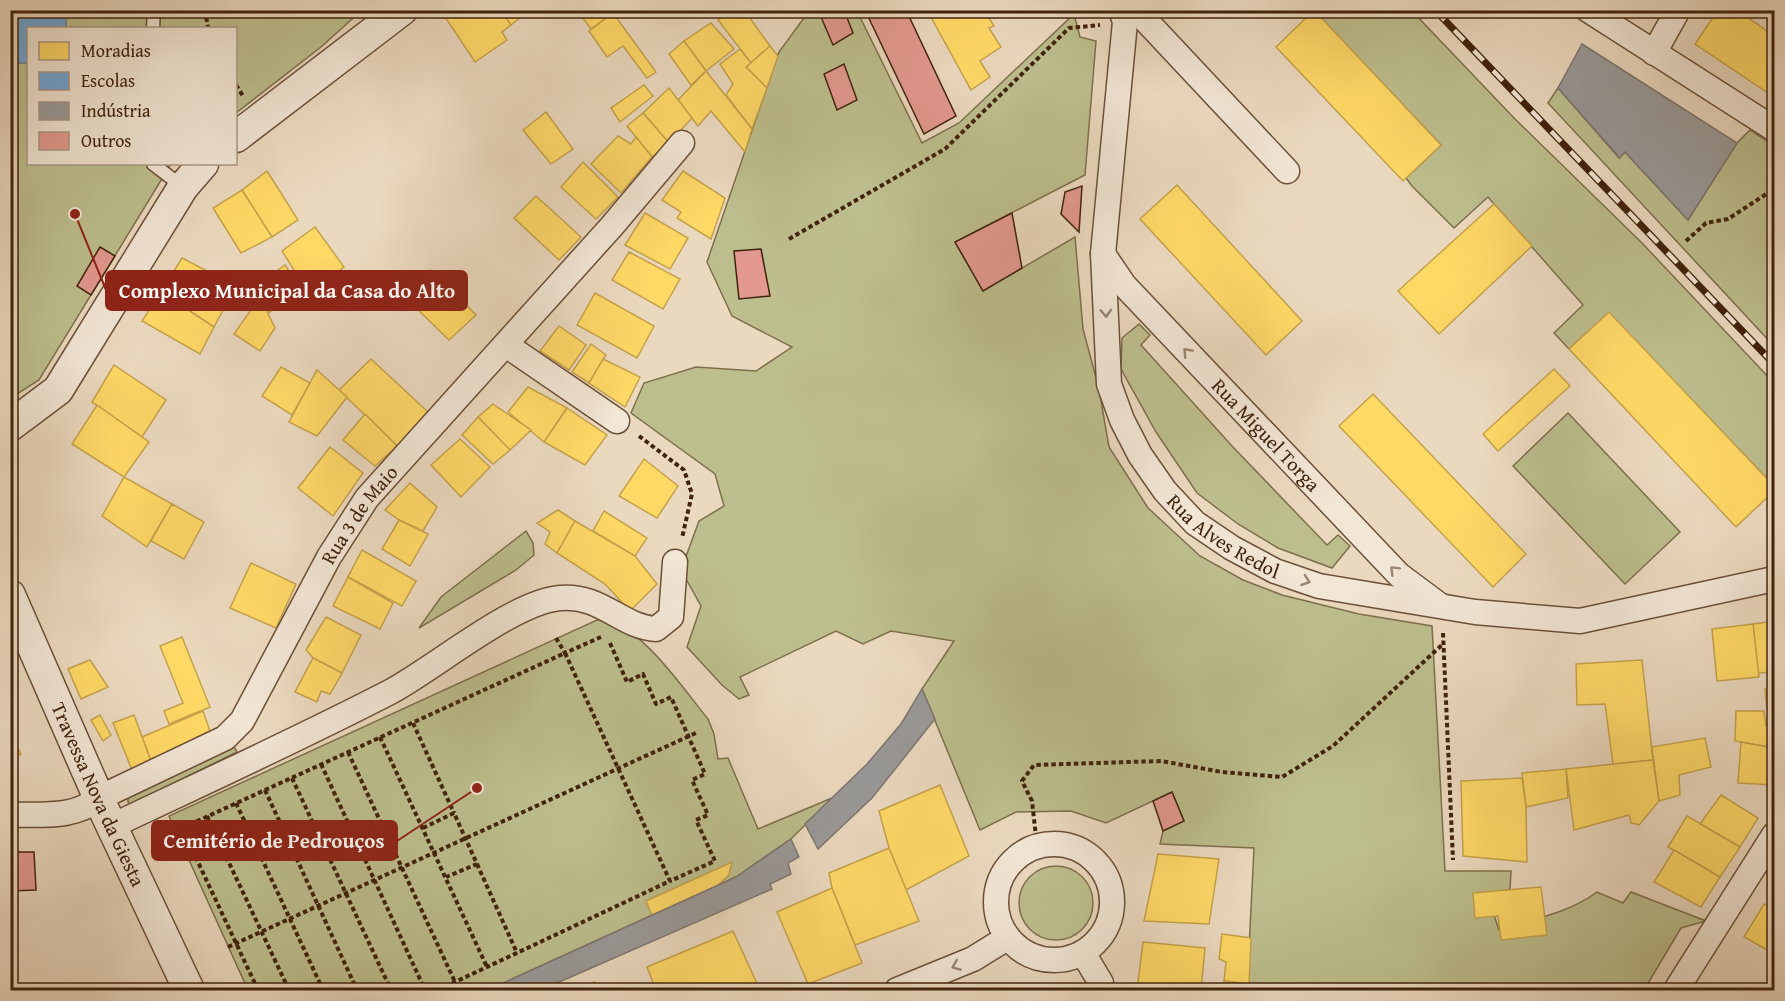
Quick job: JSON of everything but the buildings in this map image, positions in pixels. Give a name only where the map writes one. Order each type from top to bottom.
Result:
[{"type":"street","points":[[237,136],[402,10]]},
{"type":"street","points":[[1588,10],[1774,129]]},
{"type":"street","points":[[1654,53],[1678,10]]},
{"type":"street","points":[[1127,14],[1287,171]]},
{"type":"street","name":"Rua Alves Redol","points":[[1127,14],[1103,254],[1109,384],[1122,420],[1140,455],[1165,491],[1195,523],[1232,548],[1275,571],[1319,586],[1475,612],[1580,621],[1774,579]]},
{"type":"street","name":"Rua 3 de Maio","points":[[10,814],[72,813],[86,809],[99,798],[225,738],[242,720],[329,557],[367,498],[506,345],[682,143]]},
{"type":"street","points":[[10,426],[58,390],[183,187],[202,165]]},
{"type":"street","name":"Rua Miguel Torga","points":[[1103,254],[1124,285],[1399,575],[1440,605]]},
{"type":"street","points":[[506,345],[617,421]]},
{"type":"street","points":[[112,826],[392,691],[513,616],[544,602],[558,598],[582,597],[644,629],[657,629],[671,617],[675,562]]},
{"type":"street","name":"Travessa Nova da Giesta","points":[[10,595],[99,798],[189,990]]},
{"type":"street","points":[[1676,990],[1774,836]]},
{"type":"street","points":[[1065,845],[1091,856],[1103,870],[1111,888],[1112,907],[1107,925],[1098,941],[1068,959],[1051,961],[1034,957],[1019,949],[1007,938],[998,921],[995,902],[998,884],[1007,867],[1020,854],[1037,846],[1065,845]]},
{"type":"street","points":[[897,990],[973,959],[1007,938]]},
{"type":"street","points":[[1083,952],[1101,983],[1100,990]]},
{"type":"lane","points":[[153,27],[154,10]]},
{"type":"lane","points":[[154,165],[183,187]]},
{"type":"path","points":[[205,10],[208,27]]},
{"type":"path","points":[[789,239],[945,149],[1069,28],[1127,14]]},
{"type":"path","points":[[1686,241],[1706,223],[1728,219],[1774,189]]},
{"type":"path","points":[[617,421],[684,470],[692,494],[675,562]]},
{"type":"path","points":[[1440,605],[1444,644],[1453,860]]},
{"type":"path","points":[[258,990],[182,828],[606,635],[627,682],[643,674],[656,704],[670,697],[705,774],[692,780],[708,815],[696,820],[715,861],[438,990]]},
{"type":"path","points":[[556,638],[670,881]]},
{"type":"path","points":[[1037,846],[1032,801],[1022,781],[1034,765],[1161,761],[1222,772],[1282,777],[1333,746],[1444,644]]},
{"type":"path","points":[[413,723],[517,953]]},
{"type":"path","points":[[228,947],[698,732]]},
{"type":"path","points":[[380,737],[487,967]]},
{"type":"path","points":[[348,752],[455,982]]},
{"type":"path","points":[[321,764],[425,990]]},
{"type":"path","points":[[292,778],[391,990]]},
{"type":"path","points":[[265,790],[357,990]]},
{"type":"path","points":[[236,803],[323,990]]},
{"type":"path","points":[[423,828],[454,813]]},
{"type":"path","points":[[207,816],[289,990]]},
{"type":"path","points":[[446,877],[477,864]]},
{"type":"green space","points":[[11,11],[361,11],[321,47],[237,112],[237,27],[27,27],[27,165],[170,165],[39,380],[11,398]]},
{"type":"green space","points":[[809,11],[857,11],[922,143],[959,123],[1074,14],[1080,37],[1096,41],[1085,175],[955,242],[983,291],[1075,237],[1083,329],[1099,389],[1109,447],[1148,508],[1200,556],[1243,580],[1282,595],[1359,614],[1432,626],[1445,871],[1511,871],[1510,889],[1492,896],[1493,912],[1499,930],[1562,911],[1597,892],[1623,903],[1631,892],[1706,921],[1681,928],[1644,990],[1247,990],[1254,848],[1160,844],[1163,831],[1184,821],[1172,792],[1106,823],[1071,811],[1016,812],[980,830],[922,689],[954,641],[891,631],[863,644],[836,631],[740,677],[749,695],[739,699],[722,685],[687,647],[701,606],[681,570],[699,521],[724,506],[715,474],[631,413],[644,383],[696,367],[756,371],[792,347],[732,316],[707,262],[779,52]]},
{"type":"green space","points":[[1314,11],[1412,11],[1515,119],[1642,243],[1774,383],[1774,486],[1609,313],[1569,349],[1554,333],[1583,305],[1488,197],[1454,228],[1412,186],[1406,178],[1441,145]]},
{"type":"green space","points":[[1558,88],[1619,158],[1625,152],[1688,220],[1737,143],[1750,130],[1774,146],[1774,346],[1548,103]]},
{"type":"green space","points":[[1139,324],[1150,335],[1141,345],[1232,446],[1327,545],[1338,535],[1350,546],[1332,568],[1278,548],[1238,524],[1197,493],[1156,432],[1121,369],[1122,338]]},
{"type":"green space","points":[[1568,413],[1680,532],[1625,584],[1513,466]]},
{"type":"green space","points":[[526,531],[533,543],[534,555],[516,570],[419,628],[441,597]]},
{"type":"green space","points":[[597,620],[613,623],[644,643],[673,674],[708,719],[714,734],[718,759],[728,758],[758,829],[832,798],[791,839],[736,877],[488,990],[248,990],[169,816]]},
{"type":"green space","points":[[234,747],[237,752],[131,804],[128,802],[128,798]]},
{"type":"green space","points":[[1049,866],[1063,866],[1077,872],[1087,882],[1093,896],[1093,910],[1087,924],[1077,934],[1063,940],[1049,940],[1035,934],[1025,924],[1019,910],[1019,896],[1025,882],[1035,872]]},
{"type":"railway","points":[[1435,10],[1774,364]]},
{"type":"place","name":"Complexo Municipal da Casa do Alto","points":[[75,214]]},
{"type":"place","name":"Cemitério de Pedrouços","points":[[477,788]]}]
